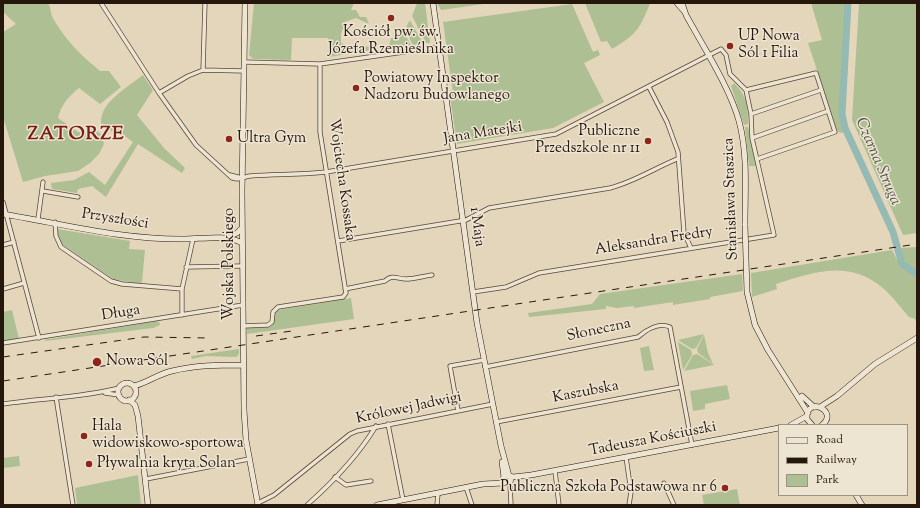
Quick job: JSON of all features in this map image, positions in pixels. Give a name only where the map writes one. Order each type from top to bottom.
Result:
[{"type":"street","points":[[101,3],[159,93],[188,76],[204,70],[244,71]]},
{"type":"street","points":[[204,70],[205,3]]},
{"type":"street","name":"Wojska Polskiego","points":[[247,3],[244,62],[242,178],[243,365],[245,430],[258,504]]},
{"type":"street","name":"1 Maja","points":[[433,3],[473,292],[484,360],[507,480]]},
{"type":"street","name":"Stanisława Staszica","points":[[677,3],[686,15],[709,55],[732,102],[742,131],[747,292],[755,325],[768,350],[807,414],[811,424]]},
{"type":"street","name":"Stanisława Staszica","points":[[682,3],[686,15]]},
{"type":"street","points":[[244,62],[320,64],[439,47]]},
{"type":"street","points":[[709,55],[721,49],[724,52],[730,74],[746,90],[816,73],[835,132],[757,159]]},
{"type":"street","name":"Jana Matejki","points":[[159,93],[196,145],[229,175],[242,178],[326,172],[556,134],[709,55]]},
{"type":"street","name":"Wojciecha Kossaka","points":[[243,326],[270,324],[273,312],[278,307],[343,297],[346,293],[320,132],[320,64]]},
{"type":"street","points":[[649,86],[678,152],[677,159],[684,233],[691,248]]},
{"type":"street","name":"Aleksandra Fredry","points":[[473,292],[506,287],[539,273],[774,235],[752,138],[751,114],[746,90]]},
{"type":"street","points":[[751,114],[821,90]]},
{"type":"street","points":[[752,138],[828,110]]},
{"type":"street","points":[[338,241],[463,221],[489,208],[615,187],[628,183],[654,168],[677,159]]},
{"type":"street","points":[[38,220],[43,182]]},
{"type":"street","points":[[43,191],[78,197]]},
{"type":"street","points":[[3,202],[39,338]]},
{"type":"street","name":"Przyszłości","points":[[5,214],[142,236],[193,239],[225,238],[242,243]]},
{"type":"street","points":[[55,222],[56,236],[61,247],[112,281],[122,284],[182,289]]},
{"type":"street","name":"Przyszłości","points":[[225,238],[237,233],[242,228]]},
{"type":"street","points":[[182,315],[182,289],[193,239]]},
{"type":"street","points":[[3,245],[14,242]]},
{"type":"street","points":[[186,267],[242,266]]},
{"type":"street","points":[[345,289],[385,281],[388,278],[395,277],[405,280],[432,275]]},
{"type":"street","points":[[3,289],[24,283]]},
{"type":"street","name":"Długa","points":[[3,343],[243,306]]},
{"type":"street","name":"Słoneczna","points":[[486,367],[638,337],[646,329],[666,326],[670,328],[692,445]]},
{"type":"street","points":[[792,424],[814,407],[820,407],[837,396],[875,364],[917,338]]},
{"type":"street","points":[[458,410],[450,366],[484,360]]},
{"type":"street","points":[[3,404],[34,399],[104,393],[119,388],[122,384],[127,383],[134,386],[163,374],[184,368],[212,365],[243,365]]},
{"type":"street","name":"Stanisława Staszica","points":[[790,384],[807,402],[814,407]]},
{"type":"street","points":[[130,400],[135,395],[134,386]]},
{"type":"street","name":"Kaszubska","points":[[496,422],[681,387]]},
{"type":"street","points":[[119,388],[119,395]]},
{"type":"street","points":[[104,393],[119,395],[122,399],[130,400],[134,405],[138,416],[148,505]]},
{"type":"street","points":[[823,424],[826,414],[837,396]]},
{"type":"street","points":[[56,398],[73,505]]},
{"type":"street","name":"Królowej Jadwigi","points":[[258,504],[274,495],[350,434],[376,426],[493,404]]},
{"type":"street","points":[[820,407],[826,414]]},
{"type":"street","points":[[388,424],[403,500]]},
{"type":"street","points":[[307,505],[363,447],[376,426]]},
{"type":"street","name":"Tadeusza Kościuszki","points":[[377,505],[778,428]]},
{"type":"street","points":[[626,457],[631,492],[630,505]]},
{"type":"street","points":[[146,479],[249,459]]},
{"type":"street","points":[[555,471],[559,505]]},
{"type":"street","points":[[335,477],[346,485],[371,481]]},
{"type":"street","points":[[507,480],[511,505]]},
{"type":"street","points":[[664,483],[674,505]]},
{"type":"street","points":[[466,488],[472,505]]},
{"type":"street","points":[[437,505],[438,493]]},
{"type":"street","points":[[857,496],[862,505]]},
{"type":"green space","points":[[3,3],[48,3],[53,18],[69,42],[100,71],[109,71],[121,87],[100,104],[79,88],[63,105],[58,118],[78,132],[84,133],[91,127],[101,134],[104,144],[99,154],[90,163],[78,171],[45,176],[23,182],[3,117],[3,32],[16,24],[3,12]]},
{"type":"green space","points":[[254,3],[354,3],[351,10],[356,10],[360,17],[366,17],[369,24],[356,18],[345,22],[341,34],[341,43],[348,46],[376,47],[378,49],[329,57],[328,38],[292,38],[291,60],[253,59],[249,55]]},
{"type":"green space","points":[[417,3],[425,3],[430,43],[426,43],[412,16]]},
{"type":"green space","points":[[437,3],[480,3],[484,4],[441,10]]},
{"type":"green space","points":[[585,3],[650,3],[640,25],[632,35],[627,40],[612,49],[607,41],[601,42]]},
{"type":"green space","points":[[811,3],[847,3],[840,114],[844,132],[840,133],[837,130],[808,43],[822,40]]},
{"type":"green space","points":[[859,3],[917,3],[917,233],[903,235],[852,120]]},
{"type":"green space","points":[[572,4],[593,52],[598,50],[600,55],[584,63],[604,102],[553,128],[457,144],[450,96],[453,93],[443,22]]},
{"type":"green space","points":[[409,21],[423,44],[413,45],[405,30]]},
{"type":"green space","points":[[403,31],[411,45],[388,49],[391,38],[399,38]]},
{"type":"green space","points":[[143,75],[153,90],[137,115],[164,148],[185,168],[182,173],[138,144],[106,197],[92,186],[78,189],[77,193],[52,189],[51,183],[74,180],[89,172],[105,185],[133,142],[118,131],[115,134],[101,123],[102,115],[105,108],[116,96]]},
{"type":"green space","points":[[734,83],[742,92],[746,102],[748,124],[744,125],[731,86]]},
{"type":"green space","points":[[745,127],[748,127],[756,166],[749,166]]},
{"type":"green space","points":[[57,229],[130,241],[129,249],[145,250],[142,282],[140,284],[113,279],[63,245],[60,241]]},
{"type":"green space","points":[[917,247],[917,271],[903,260],[900,248]]},
{"type":"green space","points":[[892,250],[901,267],[917,277],[917,324],[915,319],[909,317],[884,289],[871,280],[858,274],[845,271],[818,272],[776,284],[777,289],[752,297],[751,273]]},
{"type":"green space","points":[[742,274],[743,291],[710,297],[710,299],[673,305],[673,302],[634,308],[634,306],[617,308],[606,306],[606,309],[529,317],[528,313],[592,304],[600,294]]},
{"type":"green space","points":[[351,298],[354,319],[247,334],[247,328],[270,327],[273,324],[275,312],[278,310]]},
{"type":"green space","points":[[12,310],[19,339],[3,342],[3,312]]},
{"type":"green space","points":[[157,321],[160,325],[153,328],[46,341],[44,340]]},
{"type":"green space","points":[[704,334],[696,348],[692,349],[678,340]]},
{"type":"green space","points":[[704,335],[708,353],[713,364],[698,353],[697,349]]},
{"type":"green space","points":[[678,342],[691,350],[692,355],[683,370]]},
{"type":"green space","points":[[649,346],[654,370],[644,371],[640,348]]},
{"type":"green space","points":[[239,349],[239,354],[236,357],[206,356],[192,359],[191,356]]},
{"type":"green space","points":[[697,354],[714,365],[684,371],[693,355]]},
{"type":"green space","points":[[727,385],[730,399],[705,404],[705,409],[693,411],[690,391]]},
{"type":"green space","points":[[19,456],[20,466],[3,468],[3,458]]},
{"type":"green space","points":[[138,475],[141,505],[77,505],[75,488]]},
{"type":"green space","points":[[737,489],[740,505],[704,505],[702,495]]},
{"type":"waterway","name":"Czarna Struga","points":[[848,3],[842,114],[845,128],[893,232],[902,264],[917,274]]},
{"type":"railway","points":[[3,381],[917,244]]},
{"type":"railway","points":[[256,336],[292,331]]},
{"type":"railway","points":[[3,357],[144,337],[209,338]]},
{"type":"place","name":"Kościół pw. św. Józefa Rzemieślnika","points":[[391,18]]},
{"type":"place","name":"UP Nowa Sól 1 Filia","points":[[730,46]]},
{"type":"place","name":"Powiatowy Inspektor Nadzoru Budowlanego","points":[[356,88]]},
{"type":"place","name":"Ultra Gym","points":[[229,139]]},
{"type":"place","name":"Publiczne Przedszkole nr 11","points":[[648,141]]},
{"type":"place","name":"Nowa Sól","points":[[97,362]]},
{"type":"place","name":"Hala widowiskowo-sportowa","points":[[84,436]]},
{"type":"place","name":"Pływalnia kryta Solan","points":[[89,464]]},
{"type":"place","name":"Publiczna Szkoła Podstawowa nr 6","points":[[725,488]]},
{"type":"district","name":"ZATORZE","points":[[76,136]]}]
